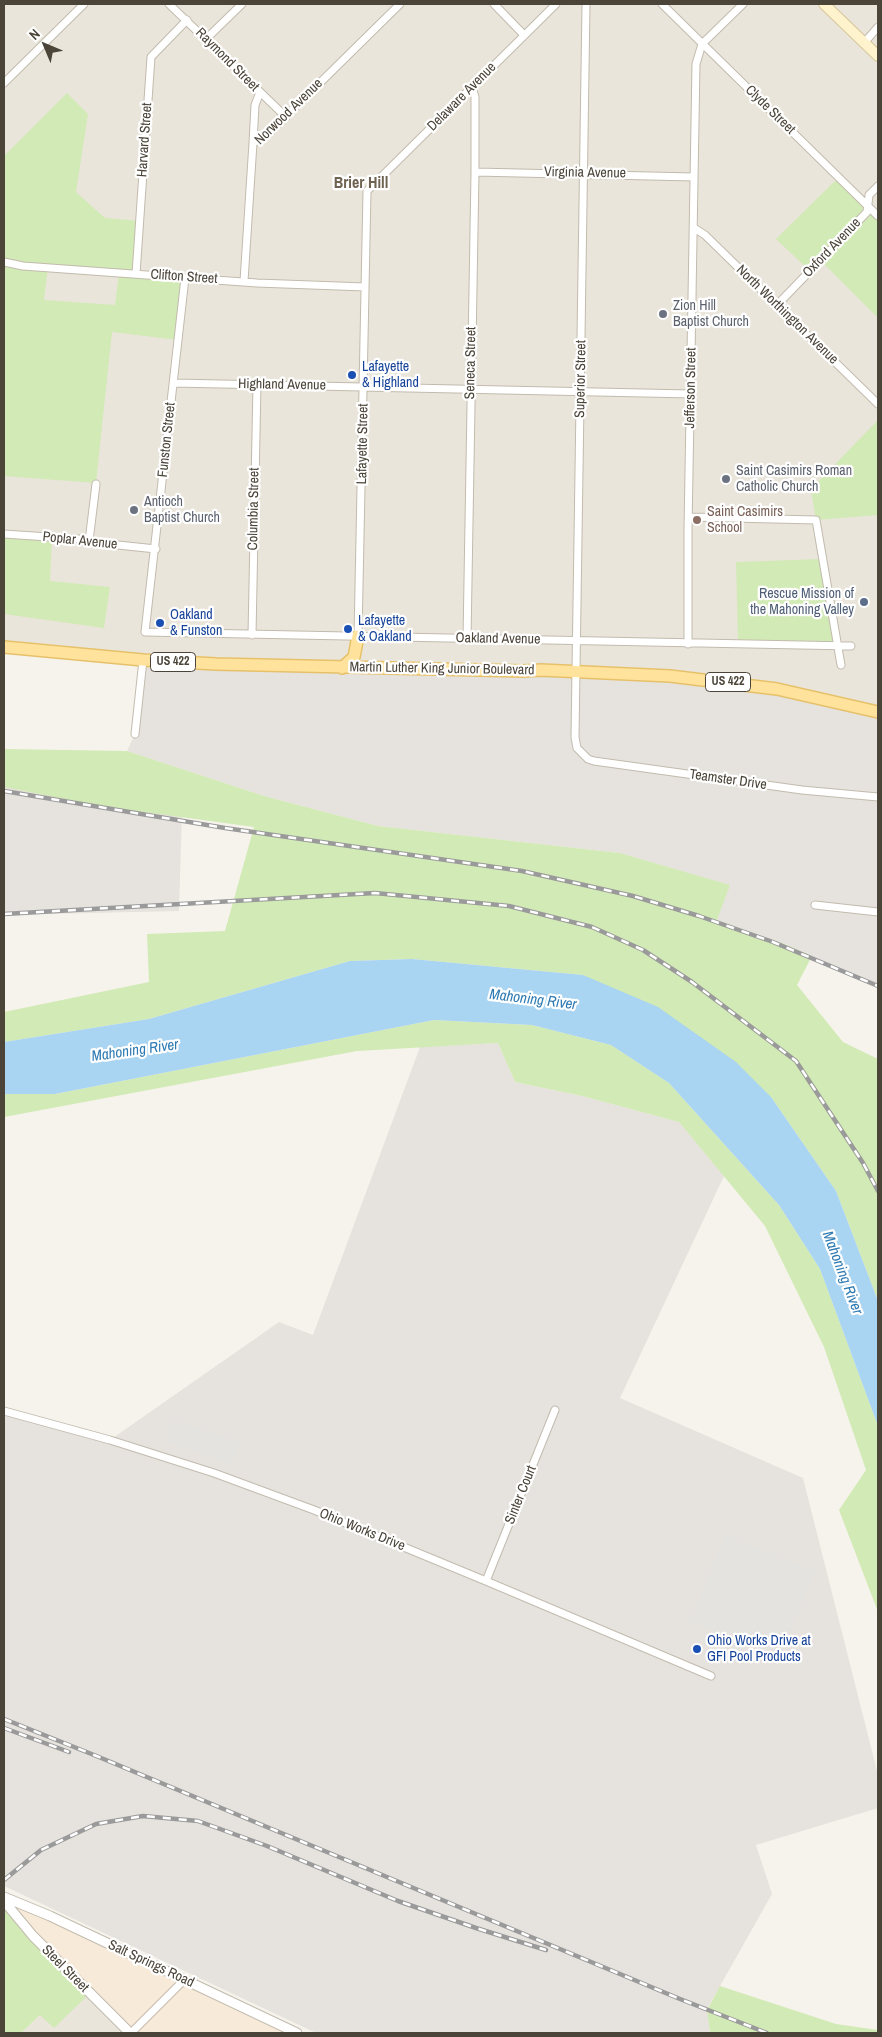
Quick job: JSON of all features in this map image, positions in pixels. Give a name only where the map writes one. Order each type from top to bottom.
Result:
[{"type":"main road","points":[[824,4],[878,56]]},
{"type":"main road","points":[[342,668],[354,657],[358,636]]},
{"type":"main road","name":"Martin Luther King Junior Boulevard","points":[[4,647],[143,660],[342,668],[576,672],[670,676],[734,682],[816,697],[878,712]]},
{"type":"street","points":[[4,83],[84,4]]},
{"type":"street","name":"Raymond Street","points":[[169,4],[286,117]]},
{"type":"street","points":[[206,39],[242,4]]},
{"type":"street","name":"Norwood Avenue","points":[[244,281],[253,143],[268,134],[286,117],[400,4]]},
{"type":"street","points":[[494,4],[524,35]]},
{"type":"street","name":"Delaware Avenue","points":[[368,191],[556,4]]},
{"type":"street","name":"Superior Street","points":[[580,753],[575,737],[586,4]]},
{"type":"street","name":"Clyde Street","points":[[662,4],[878,216]]},
{"type":"street","points":[[702,44],[743,4]]},
{"type":"street","name":"Harvard Street","points":[[136,274],[151,57],[187,20]]},
{"type":"street","points":[[864,43],[878,27]]},
{"type":"street","name":"Jefferson Street","points":[[688,644],[696,64],[702,44]]},
{"type":"street","name":"Seneca Street","points":[[467,639],[475,172],[475,96],[472,87]]},
{"type":"street","points":[[253,143],[255,105],[260,92]]},
{"type":"street","name":"Virginia Avenue","points":[[475,172],[694,177]]},
{"type":"street","name":"Oxford Avenue","points":[[776,304],[866,212],[870,195],[878,186]]},
{"type":"street","name":"Lafayette Street","points":[[358,636],[368,191]]},
{"type":"street","name":"North Worthington Avenue","points":[[694,228],[705,235],[878,404]]},
{"type":"street","name":"Clifton Street","points":[[4,262],[29,267],[186,278],[365,287]]},
{"type":"street","name":"Funston Street","points":[[145,632],[186,278]]},
{"type":"street","name":"Highland Avenue","points":[[174,383],[691,394]]},
{"type":"street","name":"Columbia Street","points":[[252,635],[257,384]]},
{"type":"street","points":[[88,541],[96,484]]},
{"type":"street","points":[[689,517],[816,520],[840,665]]},
{"type":"street","name":"Poplar Avenue","points":[[4,534],[156,549]]},
{"type":"street","name":"Oakland Avenue","points":[[145,632],[851,646]]},
{"type":"street","points":[[135,734],[143,660]]},
{"type":"street","name":"Teamster Drive","points":[[580,753],[594,761],[802,790],[878,796]]},
{"type":"street","points":[[815,905],[878,912]]},
{"type":"street","name":"Sinter Court","points":[[486,1580],[556,1410]]},
{"type":"street","name":"Ohio Works Drive","points":[[4,1411],[110,1440],[214,1473],[349,1524],[711,1676]]},
{"type":"street","name":"Salt Springs Road","points":[[4,1897],[50,1916],[297,2033]]},
{"type":"street","name":"Steel Street","points":[[4,1902],[33,1936],[130,2033]]},
{"type":"street","points":[[130,2033],[184,1980]]},
{"type":"shaded area","points":[[4,4],[878,4],[878,712],[342,668],[4,647]]},
{"type":"shaded area","points":[[143,660],[670,676],[878,712],[878,986],[787,945],[717,920],[729,885],[620,853],[378,826],[264,796],[127,751],[135,734]]},
{"type":"shaded area","points":[[4,778],[182,811],[179,911],[4,915]]},
{"type":"shaded area","points":[[498,1043],[515,1082],[582,1096],[679,1122],[724,1176],[620,1398],[803,1478],[878,1775],[878,1808],[756,1845],[772,1894],[707,2009],[710,2033],[316,2033],[4,1886],[4,1411],[110,1440],[279,1322],[313,1335],[420,1047]]},
{"type":"shaded area","points":[[173,1419],[240,1442],[232,1464],[165,1441]]},
{"type":"shaded area","points":[[725,1535],[815,1572],[780,1658],[690,1621]]},
{"type":"shaded area","points":[[4,1901],[50,1916],[297,2033],[130,2033]]},
{"type":"shaded area","points":[[90,1993],[130,2033],[21,2033],[40,2015]]},
{"type":"green space","points":[[67,93],[88,114],[76,192],[105,218],[140,221],[136,274],[185,278],[178,340],[112,332],[96,483],[4,476],[4,156]],"holes":[[[48,268],[119,273],[115,305],[44,300]]]},
{"type":"green space","points":[[839,177],[878,216],[878,318],[820,260],[810,271],[776,239]]},
{"type":"green space","points":[[878,420],[878,515],[816,520],[812,488]]},
{"type":"green space","points":[[4,534],[52,537],[50,581],[110,587],[104,628],[4,614]]},
{"type":"green space","points":[[822,559],[838,646],[738,644],[736,562]]},
{"type":"green space","points":[[4,749],[127,751],[264,796],[378,826],[620,853],[730,885],[717,920],[812,956],[797,985],[843,1042],[878,1059],[878,1301],[836,1191],[771,1097],[583,975],[412,959],[350,961],[149,1019],[4,1042],[4,1012],[149,982],[147,934],[225,931],[254,827],[100,806],[4,787]]},
{"type":"green space","points":[[434,1020],[532,1025],[611,1045],[669,1083],[779,1205],[820,1269],[878,1426],[878,1612],[839,1510],[866,1470],[824,1347],[765,1226],[679,1122],[582,1096],[515,1082],[498,1043],[357,1051],[4,1117],[4,1094],[55,1094]]},
{"type":"green space","points":[[4,1901],[90,1993],[54,2028],[40,2015],[21,2033],[4,2033]]},
{"type":"green space","points":[[720,1986],[836,2024],[878,2030],[878,2033],[710,2033],[707,2010]]},
{"type":"water","name":"Mahoning River","points":[[412,959],[583,975],[658,1007],[736,1062],[771,1097],[836,1191],[878,1301],[878,1426],[820,1269],[779,1205],[669,1083],[611,1045],[532,1025],[434,1020],[55,1094],[4,1094],[4,1042],[149,1019],[350,961]]},
{"type":"railway","points":[[4,791],[225,828],[522,871],[633,896],[699,916],[773,942],[878,986]]},
{"type":"railway","points":[[4,914],[375,893],[509,906],[592,927],[643,950],[692,982],[796,1061],[863,1163],[878,1191]]},
{"type":"railway","points":[[4,1719],[680,1999],[767,2033]]},
{"type":"railway","points":[[4,1728],[69,1752]]},
{"type":"railway","points":[[4,1880],[41,1850],[96,1824],[143,1816],[198,1821],[267,1846],[398,1901],[546,1950]]},
{"type":"place","name":"Zion Hill Baptist Church","points":[[663,314]]},
{"type":"place","name":"Lafayette & Highland","points":[[352,375]]},
{"type":"place","name":"Saint Casimirs Roman Catholic Church","points":[[726,479]]},
{"type":"place","name":"Antioch Baptist Church","points":[[134,510]]},
{"type":"place","name":"Saint Casimirs School","points":[[697,520]]},
{"type":"place","name":"Rescue Mission of the Mahoning Valley","points":[[864,602]]},
{"type":"place","name":"Oakland & Funston","points":[[160,623]]},
{"type":"place","name":"Lafayette & Oakland","points":[[348,629]]},
{"type":"place","name":"Ohio Works Drive at GFI Pool Products","points":[[697,1649]]},
{"type":"district","name":"Brier Hill","points":[[361,184]]}]
